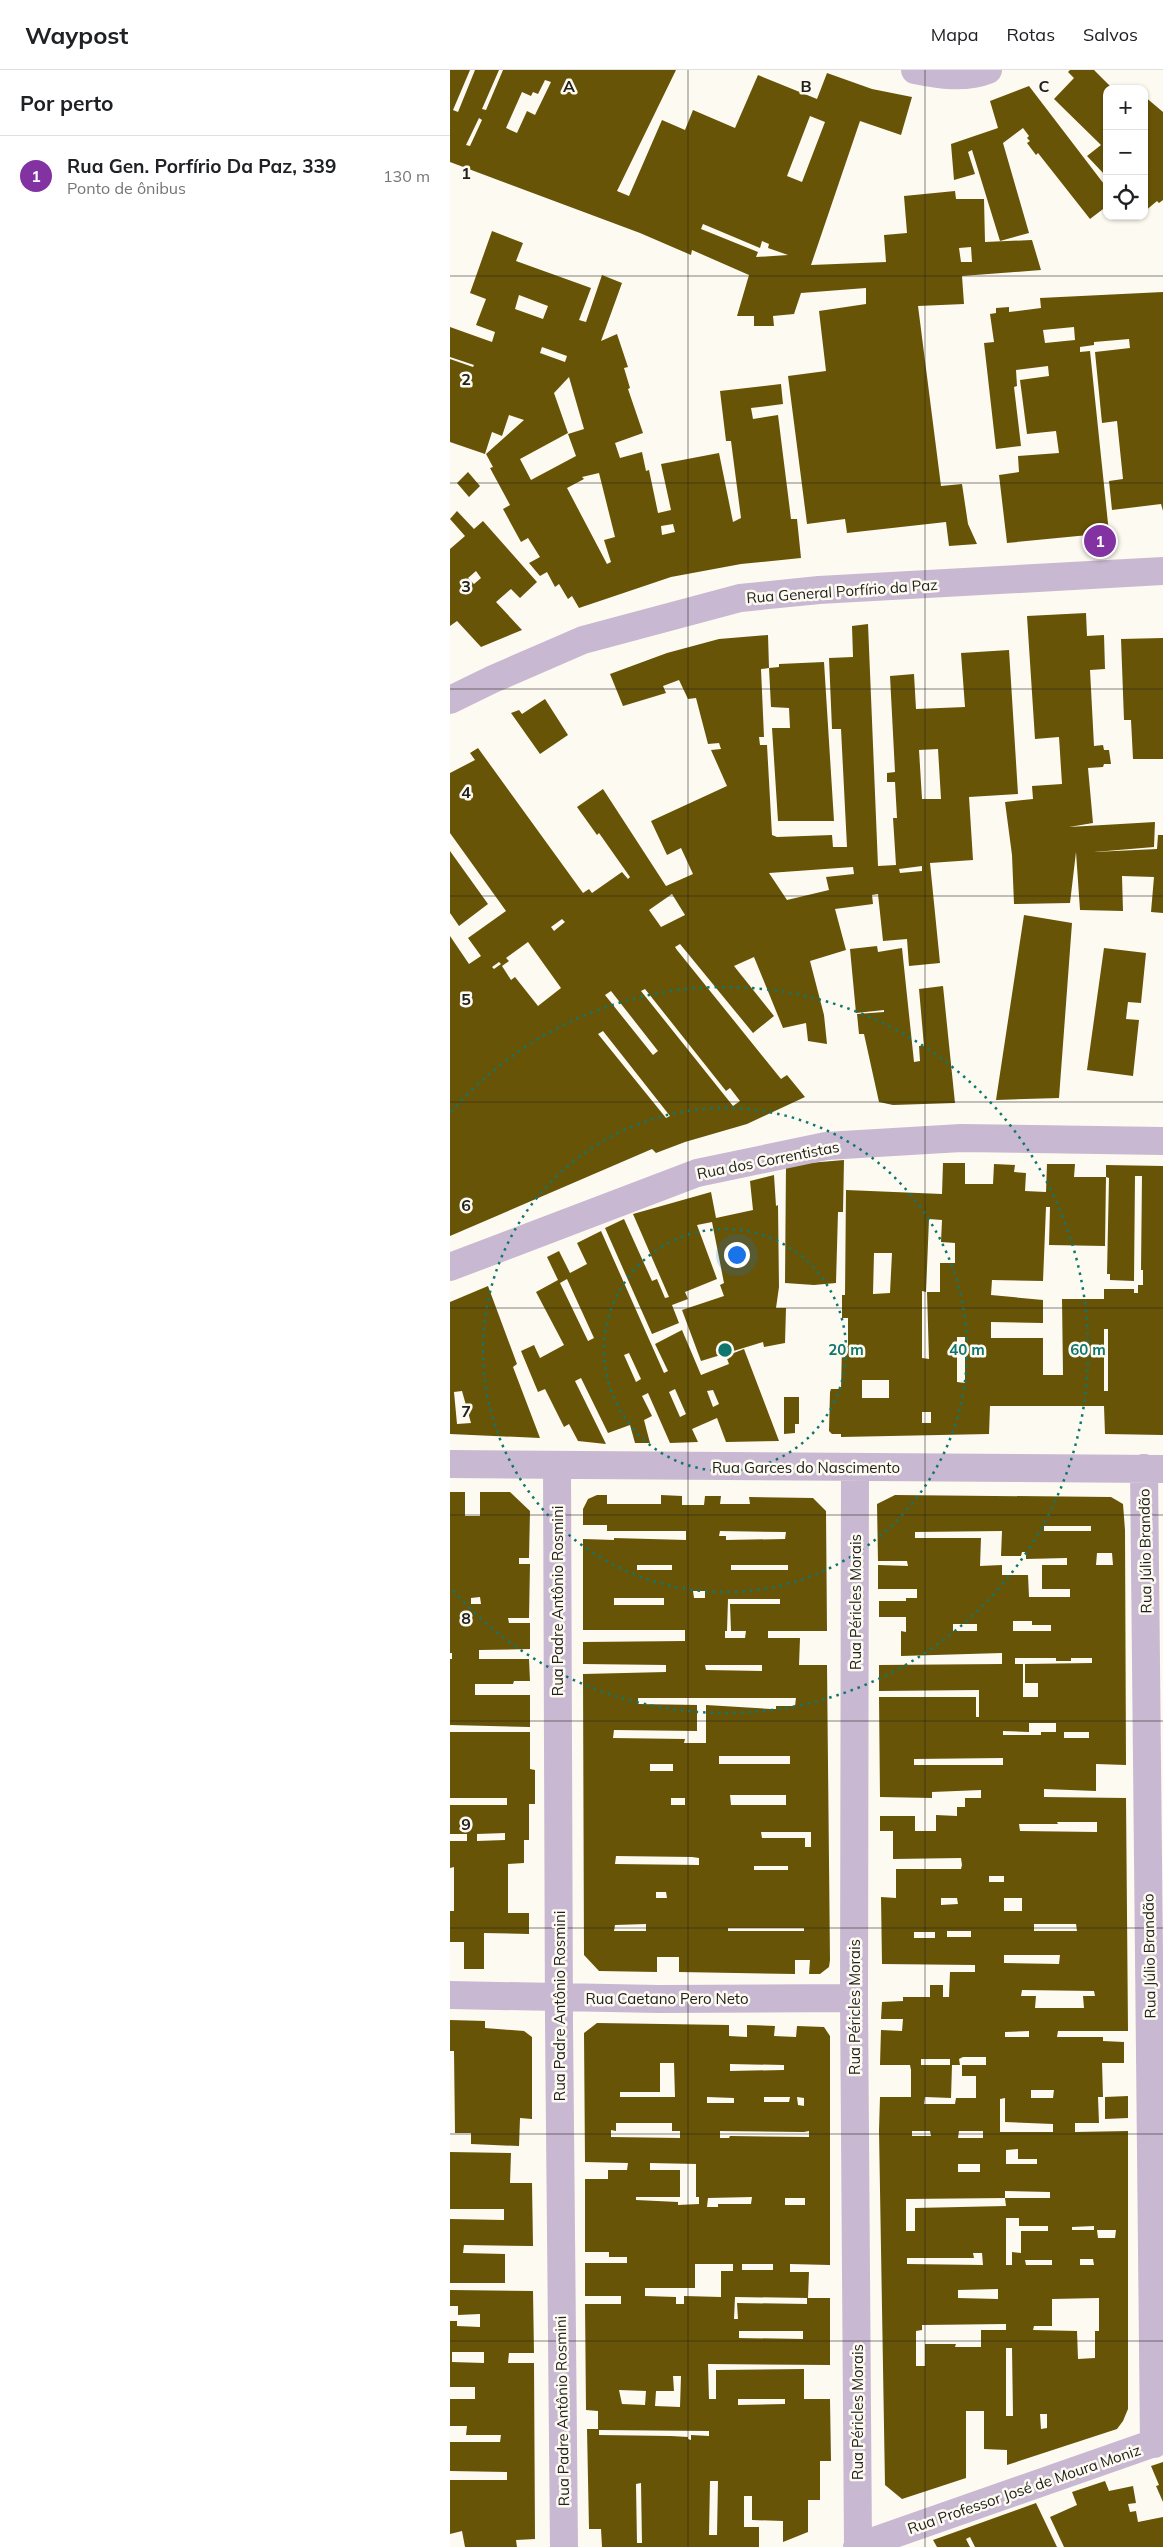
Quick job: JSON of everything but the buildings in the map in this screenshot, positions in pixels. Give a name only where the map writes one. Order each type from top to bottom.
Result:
[{"type":"street","points":[[915,70],[932,74],[973,76],[988,70]]},
{"type":"street","name":"Rua General Porfírio da Paz","points":[[450,700],[583,640],[740,598],[819,590],[1163,571]]},
{"type":"street","name":"Rua dos Correntistas","points":[[450,1267],[697,1173],[826,1146],[961,1138],[1163,1141]]},
{"type":"street","name":"Rua Garces do Nascimento","points":[[450,1464],[1154,1469]]},
{"type":"street","name":"Rua Padre Antônio Rosmini","points":[[557,1466],[564,2547]]},
{"type":"street","name":"Rua Péricles Morais","points":[[855,1467],[854,1998],[858,2547]]},
{"type":"street","name":"Rua Júlio Brandão","points":[[1154,1469],[1158,2442]]},
{"type":"street","name":"Rua Caetano Pero Neto","points":[[450,1995],[854,1998]]},
{"type":"street","name":"Rua Professor José de Moura Moniz","points":[[858,2547],[1158,2442]]},
{"type":"place","name":"Rua Gen. Porfírio Da Paz, 339","points":[[1100,541]]}]
